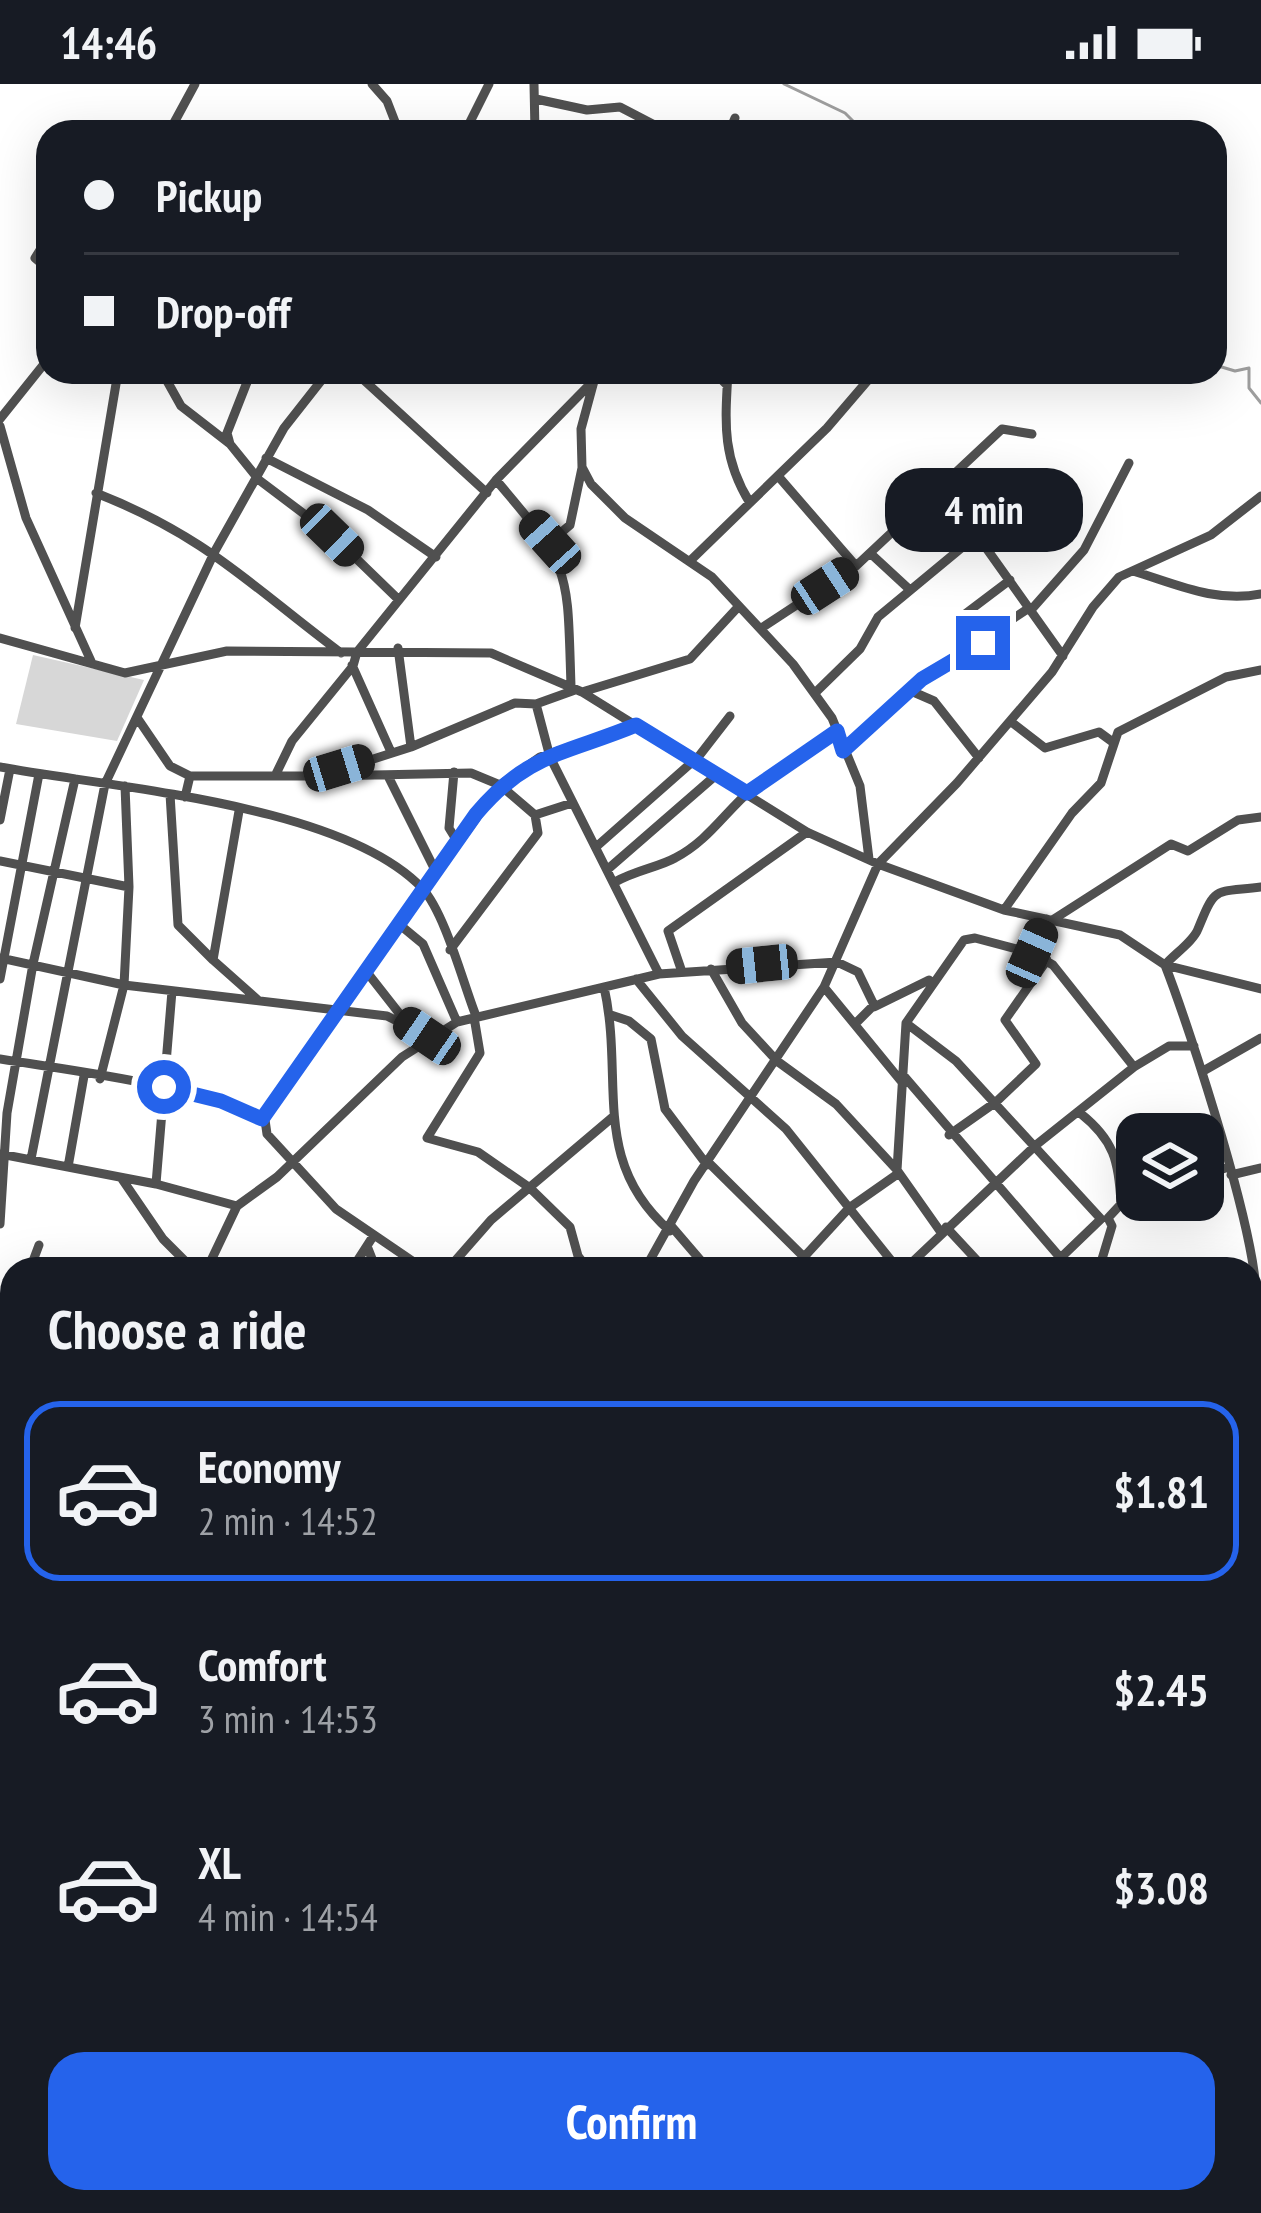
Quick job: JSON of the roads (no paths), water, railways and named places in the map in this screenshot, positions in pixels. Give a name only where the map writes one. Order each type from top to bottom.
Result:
[{"type":"street","points":[[176,120],[195,84]]},
{"type":"street","points":[[372,84],[387,101],[394,120]]},
{"type":"street","points":[[471,120],[489,84]]},
{"type":"street","points":[[534,84],[535,120]]},
{"type":"street","points":[[536,99],[587,110],[620,106],[646,120]]},
{"type":"street","points":[[36,375],[0,423],[26,518],[91,661]]},
{"type":"street","points":[[74,660],[116,384]]},
{"type":"street","points":[[169,384],[181,406],[230,444],[259,480],[322,526],[400,600]]},
{"type":"street","points":[[230,444],[227,433],[245,384]]},
{"type":"street","points":[[31,1159],[105,784],[215,551],[259,480],[266,458],[319,384]]},
{"type":"street","points":[[368,384],[487,493]]},
{"type":"street","points":[[275,776],[292,741],[353,666],[357,652],[496,480],[586,384]]},
{"type":"street","points":[[550,542],[570,525],[582,467],[580,429],[592,384]]},
{"type":"street","points":[[691,560],[864,384]]},
{"type":"street","points":[[727,385],[728,464],[750,502]]},
{"type":"street","points":[[764,627],[856,566],[1002,429],[1032,434]]},
{"type":"street","points":[[266,458],[368,510],[436,556]]},
{"type":"street","points":[[843,751],[911,691],[1030,609],[1084,550],[1129,464]]},
{"type":"street","points":[[582,467],[612,508],[691,560],[764,627],[814,693],[837,731],[863,795],[873,861]]},
{"type":"street","points":[[778,476],[856,566]]},
{"type":"street","points":[[496,480],[550,542],[568,589],[576,690]]},
{"type":"street","points":[[942,486],[1063,656]]},
{"type":"street","points":[[96,493],[172,524],[215,551],[341,653],[353,666],[391,752]]},
{"type":"street","points":[[653,1257],[750,1096],[824,987],[873,861],[979,758],[1063,656],[1093,607],[1119,577],[1211,536],[1261,496]]},
{"type":"street","points":[[814,693],[860,649],[878,617],[977,535]]},
{"type":"street","points":[[871,553],[909,589]]},
{"type":"street","points":[[1132,571],[1175,589],[1232,597],[1261,594]]},
{"type":"street","points":[[965,614],[1010,580]]},
{"type":"street","points":[[320,776],[411,747],[514,703],[536,704],[690,659],[739,606]]},
{"type":"street","points":[[0,638],[125,673],[227,651],[491,653],[576,690],[807,832],[873,861],[1004,910],[1120,935],[1165,965],[1261,989]]},
{"type":"street","points":[[398,649],[411,747]]},
{"type":"street","points":[[1004,910],[1058,841],[1066,820],[1101,783],[1114,743],[1125,727],[1226,677],[1261,670]]},
{"type":"street","points":[[911,691],[934,701],[979,758]]},
{"type":"street","points":[[536,704],[550,757],[658,974]]},
{"type":"street","points":[[596,847],[692,761],[730,716]]},
{"type":"street","points":[[138,719],[170,766],[190,776],[454,772],[478,775],[500,785],[535,815],[538,833],[450,950]]},
{"type":"street","points":[[1010,721],[1046,748],[1099,732],[1114,743]]},
{"type":"street","points":[[262,1119],[500,785],[533,760],[636,725]]},
{"type":"street","points":[[615,882],[647,864],[672,860],[722,824],[747,793],[837,731]]},
{"type":"street","points":[[0,820],[5,768],[125,786],[185,796],[356,842],[424,890],[475,1016],[480,1053],[427,1138],[478,1152],[530,1188],[570,1228],[583,1257]]},
{"type":"street","points":[[454,772],[449,827],[457,841]]},
{"type":"street","points":[[0,979],[39,774]]},
{"type":"street","points":[[185,796],[190,776]]},
{"type":"street","points":[[388,776],[436,872]]},
{"type":"street","points":[[608,869],[715,776]]},
{"type":"street","points":[[0,1224],[2,1154],[33,964],[58,871],[75,778]]},
{"type":"street","points":[[100,1078],[124,985],[129,887],[125,786]]},
{"type":"street","points":[[170,794],[178,926],[261,1002]]},
{"type":"street","points":[[535,815],[572,802]]},
{"type":"street","points":[[213,960],[239,811]]},
{"type":"street","points":[[1032,953],[1051,919],[1171,844],[1188,850],[1238,820],[1261,817]]},
{"type":"street","points":[[682,972],[668,932],[807,832]]},
{"type":"street","points":[[0,861],[129,887]]},
{"type":"street","points":[[1165,965],[1196,933],[1202,910],[1215,894],[1261,886]]},
{"type":"street","points":[[400,925],[423,944],[457,1022]]},
{"type":"street","points":[[898,1172],[906,1023],[934,977],[967,938],[1047,960],[1134,1067]]},
{"type":"street","points":[[2,958],[124,985],[406,1022]]},
{"type":"street","points":[[949,1135],[996,1102],[1036,1064],[1005,1020],[1047,960]]},
{"type":"street","points":[[213,1257],[237,1206],[294,1160],[427,1036],[457,1022],[658,974],[837,962],[857,973],[874,1007]]},
{"type":"street","points":[[1165,965],[1204,1070],[1255,1257]]},
{"type":"street","points":[[712,969],[733,1011],[777,1061],[836,1104],[972,1257]]},
{"type":"street","points":[[366,971],[406,1022],[427,1036]]},
{"type":"street","points":[[855,1024],[874,1007],[934,977]]},
{"type":"street","points":[[636,979],[682,1036],[786,1129],[892,1257]]},
{"type":"street","points":[[604,986],[610,1016],[614,1116],[625,1178],[697,1257]]},
{"type":"street","points":[[824,987],[1059,1257]]},
{"type":"street","points":[[156,1184],[172,991]]},
{"type":"street","points":[[610,1016],[629,1021],[651,1039],[665,1109],[708,1164],[805,1257]]},
{"type":"street","points":[[906,1023],[956,1061],[1112,1226],[1103,1257]]},
{"type":"street","points":[[1204,1070],[1261,1039]]},
{"type":"street","points":[[914,1257],[1036,1144],[1134,1067],[1169,1046],[1194,1046]]},
{"type":"street","points":[[0,1059],[164,1087],[221,1101],[262,1119],[267,1134],[336,1209],[370,1242],[400,1257]]},
{"type":"street","points":[[68,1167],[84,1076]]},
{"type":"street","points":[[1080,1113],[1103,1132],[1116,1159]]},
{"type":"street","points":[[459,1257],[491,1220],[614,1116]]},
{"type":"street","points":[[2,1154],[156,1184],[237,1206]]},
{"type":"street","points":[[1224,1172],[1261,1168]]},
{"type":"street","points":[[807,1257],[849,1208],[898,1172]]},
{"type":"street","points":[[122,1179],[156,1230],[182,1257]]},
{"type":"street","points":[[1061,1257],[1116,1208]]},
{"type":"street","points":[[360,1257],[370,1242]]},
{"type":"street","points":[[370,1242],[373,1257]]},
{"type":"street","points":[[35,1257],[39,1245]]},
{"type":"waterway","points":[[784,84],[852,120]]},
{"type":"waterway","points":[[1227,369],[1249,368],[1249,388],[1261,403]]}]
